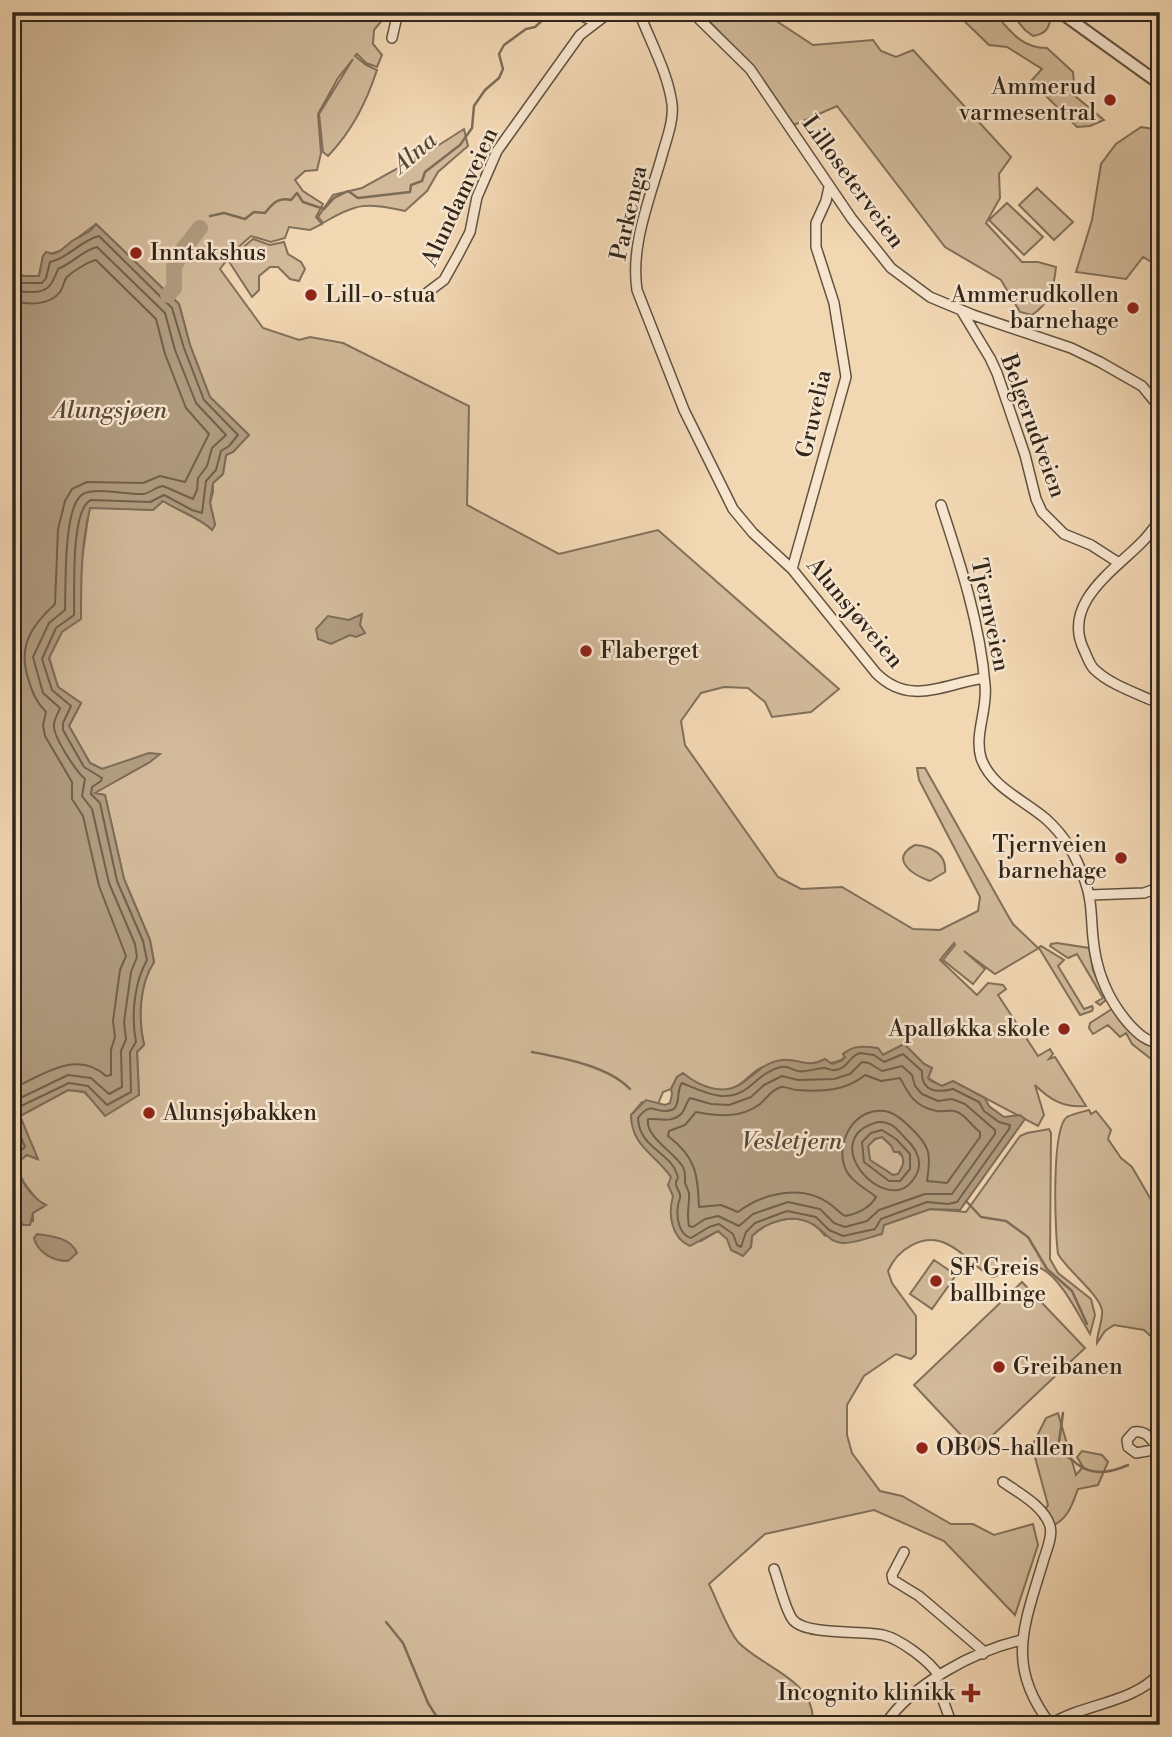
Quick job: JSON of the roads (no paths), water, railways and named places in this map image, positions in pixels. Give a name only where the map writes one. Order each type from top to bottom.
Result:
[{"type":"street","points":[[392,38],[398,12]]},
{"type":"street","points":[[573,12],[596,22]]},
{"type":"street","name":"Alundamveien","points":[[420,298],[443,280],[458,255],[470,232],[477,197],[497,151],[580,35],[610,12]]},
{"type":"street","name":"Parkenga","points":[[639,12],[673,107],[637,248],[634,269],[637,289],[684,410],[724,495]]},
{"type":"street","name":"Lilloseterveien","points":[[692,12],[750,69],[829,187],[891,268],[930,297],[1071,348],[1100,362],[1142,386],[1160,408]]},
{"type":"street","points":[[1060,12],[1160,84]]},
{"type":"street","name":"Gruvelia","points":[[792,569],[846,377],[834,303],[816,247],[816,223],[829,187]]},
{"type":"street","name":"Belgerudveien","points":[[960,309],[993,366],[1042,512],[1064,534],[1091,545],[1119,563]]},
{"type":"street","name":"Alunsjøveien","points":[[724,495],[746,526],[792,569],[876,673],[897,689],[915,692],[984,678]]},
{"type":"street","name":"Tjernveien","points":[[941,505],[961,564],[982,651],[985,711],[979,749],[985,767],[999,783],[1044,818],[1073,850],[1090,895],[1095,954],[1104,989],[1135,1031],[1151,1042],[1160,1043]]},
{"type":"street","points":[[1160,520],[1094,588],[1078,620],[1081,644],[1092,667],[1105,677],[1160,704]]},
{"type":"street","points":[[1090,895],[1144,893],[1160,887]]},
{"type":"street","points":[[1003,1482],[1038,1508],[1046,1517],[1051,1531],[1022,1640],[1024,1677],[1034,1701],[1051,1724],[1073,1712],[1130,1694],[1160,1673]]},
{"type":"street","points":[[904,1552],[892,1575],[893,1580],[933,1608],[981,1649],[983,1654]]},
{"type":"street","points":[[774,1569],[791,1616],[799,1624],[844,1633],[883,1634],[924,1659],[937,1677],[952,1725]]},
{"type":"street","points":[[885,1725],[904,1701],[937,1677],[983,1654],[1022,1640]]},
{"type":"water","name":"Alungsjøen","points":[[96,224],[179,304],[190,345],[210,397],[249,435],[233,452],[226,455],[223,474],[213,483],[210,503],[215,525],[212,530],[196,518],[163,501],[153,510],[90,508],[83,549],[81,619],[62,632],[49,658],[58,687],[81,703],[69,726],[90,763],[102,769],[149,753],[160,754],[95,793],[105,795],[124,879],[150,940],[154,962],[145,981],[141,1002],[144,1045],[137,1052],[139,1095],[105,1116],[85,1092],[68,1090],[20,1116],[38,1159],[27,1155],[18,1162],[20,1175],[31,1193],[46,1205],[33,1213],[30,1225],[23,1225],[12,1209],[12,270],[23,276],[39,276],[46,252],[53,254],[60,251]]},
{"type":"water","points":[[362,614],[360,625],[365,633],[356,637],[350,635],[331,644],[318,639],[316,629],[328,616],[349,620]]},
{"type":"water","name":"Vesletjern","points":[[904,1044],[924,1064],[932,1068],[928,1078],[931,1081],[942,1086],[953,1081],[985,1098],[989,1106],[1004,1117],[1020,1115],[1025,1119],[960,1210],[930,1209],[884,1225],[882,1234],[844,1243],[831,1239],[816,1226],[805,1221],[781,1220],[765,1226],[752,1236],[751,1247],[743,1256],[731,1250],[727,1239],[718,1231],[690,1246],[679,1237],[671,1218],[673,1196],[668,1185],[671,1177],[645,1149],[632,1126],[631,1115],[646,1100],[665,1105],[670,1103],[671,1089],[677,1077],[683,1073],[704,1086],[728,1089],[776,1061],[813,1063],[825,1059],[832,1064],[841,1061],[847,1051],[859,1047],[878,1048],[883,1055]],"holes":[[[882,1137],[894,1152],[900,1152],[903,1160],[898,1174],[893,1175],[870,1160],[868,1146],[875,1139]]]},
{"type":"water","points":[[37,1234],[66,1241],[77,1253],[68,1261],[52,1258],[36,1243],[34,1238]]},
{"type":"waterway","name":"Alna","points":[[210,216],[224,213],[245,219],[254,212],[265,213],[279,200],[291,200],[297,193],[303,202],[324,209],[334,198],[348,191],[358,198],[410,192],[411,185],[422,181],[425,172],[460,145],[472,128],[474,106],[485,90],[499,78],[503,69],[499,54],[504,45],[526,29],[535,27],[548,15]]},
{"type":"waterway","name":"Alna","points":[[177,262],[181,252],[200,228]]},
{"type":"waterway","name":"Alna","points":[[168,295],[174,288],[174,267]]},
{"type":"waterway","points":[[532,1052],[571,1060],[597,1069],[610,1074],[630,1089]]},
{"type":"waterway","points":[[966,1201],[981,1217],[1006,1221],[1028,1237],[1047,1269],[1072,1291],[1087,1324]]},
{"type":"waterway","points":[[1063,1413],[1058,1449],[1062,1455],[1095,1472],[1115,1470],[1128,1465]]},
{"type":"waterway","points":[[386,1622],[403,1643],[428,1703],[442,1725]]},
{"type":"place","name":"Ammerud varmesentral","points":[[1110,100]]},
{"type":"place","name":"Inntakshus","points":[[136,253]]},
{"type":"place","name":"Lill-o-stua","points":[[311,295]]},
{"type":"place","name":"Ammerudkollen barnehage","points":[[1133,308]]},
{"type":"place","name":"Flaberget","points":[[586,651]]},
{"type":"place","name":"Tjernveien barnehage","points":[[1121,858]]},
{"type":"place","name":"Apalløkka skole","points":[[1064,1029]]},
{"type":"place","name":"Alunsjøbakken","points":[[149,1113]]},
{"type":"place","name":"SF Greis ballbinge","points":[[936,1281]]},
{"type":"place","name":"Greibanen","points":[[999,1367]]},
{"type":"place","name":"OBOS-hallen","points":[[922,1448]]},
{"type":"place","name":"Incognito klinikk","points":[[971,1693]]}]
